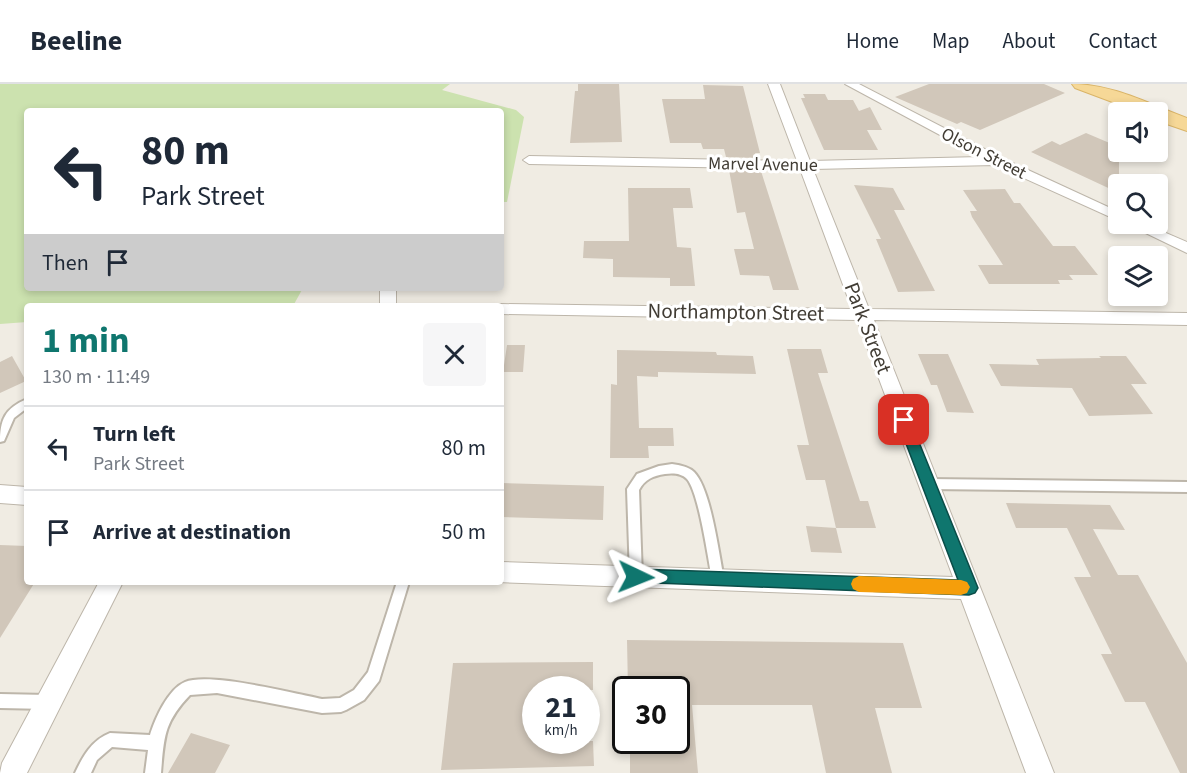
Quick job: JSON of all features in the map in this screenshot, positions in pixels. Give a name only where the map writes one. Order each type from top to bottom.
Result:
[{"type":"main road","points":[[1081,84],[1128,102]]},
{"type":"main road","points":[[1168,117],[1187,125]]},
{"type":"street","name":"Park Street","points":[[774,84],[1040,773]]},
{"type":"street","name":"Olson Street","points":[[851,84],[997,161],[1108,212]]},
{"type":"street","name":"Marvel Avenue","points":[[529,160],[804,165],[997,161]]},
{"type":"street","points":[[1156,234],[1187,248]]},
{"type":"street","name":"Northampton Street","points":[[504,309],[1187,319]]},
{"type":"street","points":[[0,494],[24,496]]},
{"type":"street","points":[[504,573],[969,588]]},
{"type":"street","points":[[12,773],[109,585]]},
{"type":"lane","points":[[0,438],[10,416],[24,405]]},
{"type":"lane","points":[[636,577],[633,489],[641,477],[669,469],[684,471],[692,477],[700,498],[718,579]]},
{"type":"lane","points":[[928,484],[1187,487]]},
{"type":"lane","points":[[153,773],[159,727],[167,708],[187,688],[217,686],[322,706],[341,705],[359,695],[374,676],[402,585]]},
{"type":"lane","points":[[0,701],[49,702]]},
{"type":"lane","points":[[83,773],[92,755],[110,740],[157,743]]},
{"type":"green space","points":[[0,84],[450,84],[442,90],[516,110],[524,117],[507,202],[504,202],[504,108],[24,108],[24,291],[301,291],[295,303],[24,303],[24,322],[0,324]]},
{"type":"building","points":[[578,84],[619,84],[622,142],[570,143],[575,91],[578,91]]},
{"type":"building","points":[[929,84],[1044,84],[1065,93],[980,130],[961,122],[957,124],[895,97]]},
{"type":"building","points":[[703,85],[743,86],[760,153],[755,153],[757,158],[726,157],[724,149],[703,149],[701,143],[670,143],[662,99],[705,99]]},
{"type":"building","points":[[803,94],[825,94],[828,100],[853,100],[859,111],[870,107],[882,130],[867,130],[878,150],[824,150],[801,98],[805,98]]},
{"type":"building","points":[[1086,133],[1108,142],[1108,162],[1119,162],[1119,174],[1108,174],[1108,188],[1031,152],[1052,141],[1060,145]]},
{"type":"building","points":[[729,170],[761,171],[799,290],[773,290],[769,276],[740,275],[734,249],[754,249],[745,212],[737,213]]},
{"type":"building","points":[[854,185],[893,188],[905,210],[894,210],[935,291],[898,292],[876,239],[881,239]]},
{"type":"building","points":[[628,188],[690,188],[693,208],[673,208],[677,247],[691,248],[695,286],[670,286],[670,278],[613,277],[613,259],[583,258],[584,241],[629,241]]},
{"type":"building","points":[[1005,189],[1014,203],[1020,203],[1053,246],[1075,246],[1098,275],[1069,275],[1073,280],[1058,280],[1060,284],[989,284],[978,265],[1003,265],[972,217],[970,211],[977,211],[963,190]]},
{"type":"building","points":[[507,345],[525,345],[523,372],[504,372]]},
{"type":"building","points":[[787,349],[821,349],[828,373],[818,373],[860,501],[868,501],[876,528],[836,528],[825,480],[806,480],[797,445],[809,445]]},
{"type":"building","points":[[617,350],[716,352],[717,355],[753,356],[756,374],[658,372],[658,377],[637,376],[639,428],[673,428],[674,446],[648,446],[649,458],[610,458],[611,384],[617,385]]},
{"type":"building","points":[[918,354],[948,354],[974,413],[947,412],[937,385],[931,385]]},
{"type":"building","points":[[12,356],[24,377],[24,382],[0,393],[0,362]]},
{"type":"building","points":[[1099,356],[1126,356],[1147,384],[1131,384],[1153,414],[1089,416],[1072,388],[1001,386],[989,364],[1039,365],[1036,359],[1101,358]]},
{"type":"building","points":[[504,483],[604,486],[603,520],[504,517]]},
{"type":"building","points":[[1006,503],[1110,505],[1125,530],[1093,529],[1118,575],[1138,575],[1187,663],[1187,773],[1180,773],[1145,702],[1125,702],[1101,654],[1112,654],[1074,577],[1091,577],[1067,528],[1016,528]]},
{"type":"building","points":[[806,526],[836,528],[842,553],[811,552]]},
{"type":"building","points":[[0,545],[24,546],[24,585],[33,585],[0,638]]},
{"type":"building","points":[[627,640],[903,643],[922,708],[875,708],[892,773],[826,773],[812,705],[692,705],[698,773],[630,773],[630,754],[690,754],[690,676],[628,676]]},
{"type":"building","points":[[593,662],[593,676],[522,676],[522,754],[594,754],[594,766],[441,770],[453,663]]},
{"type":"building","points":[[191,733],[230,745],[215,773],[168,773]]},
{"type":"slow traffic","points":[[859,584],[961,587]]},
{"type":"route","points":[[636,577],[969,588],[904,420]]}]
